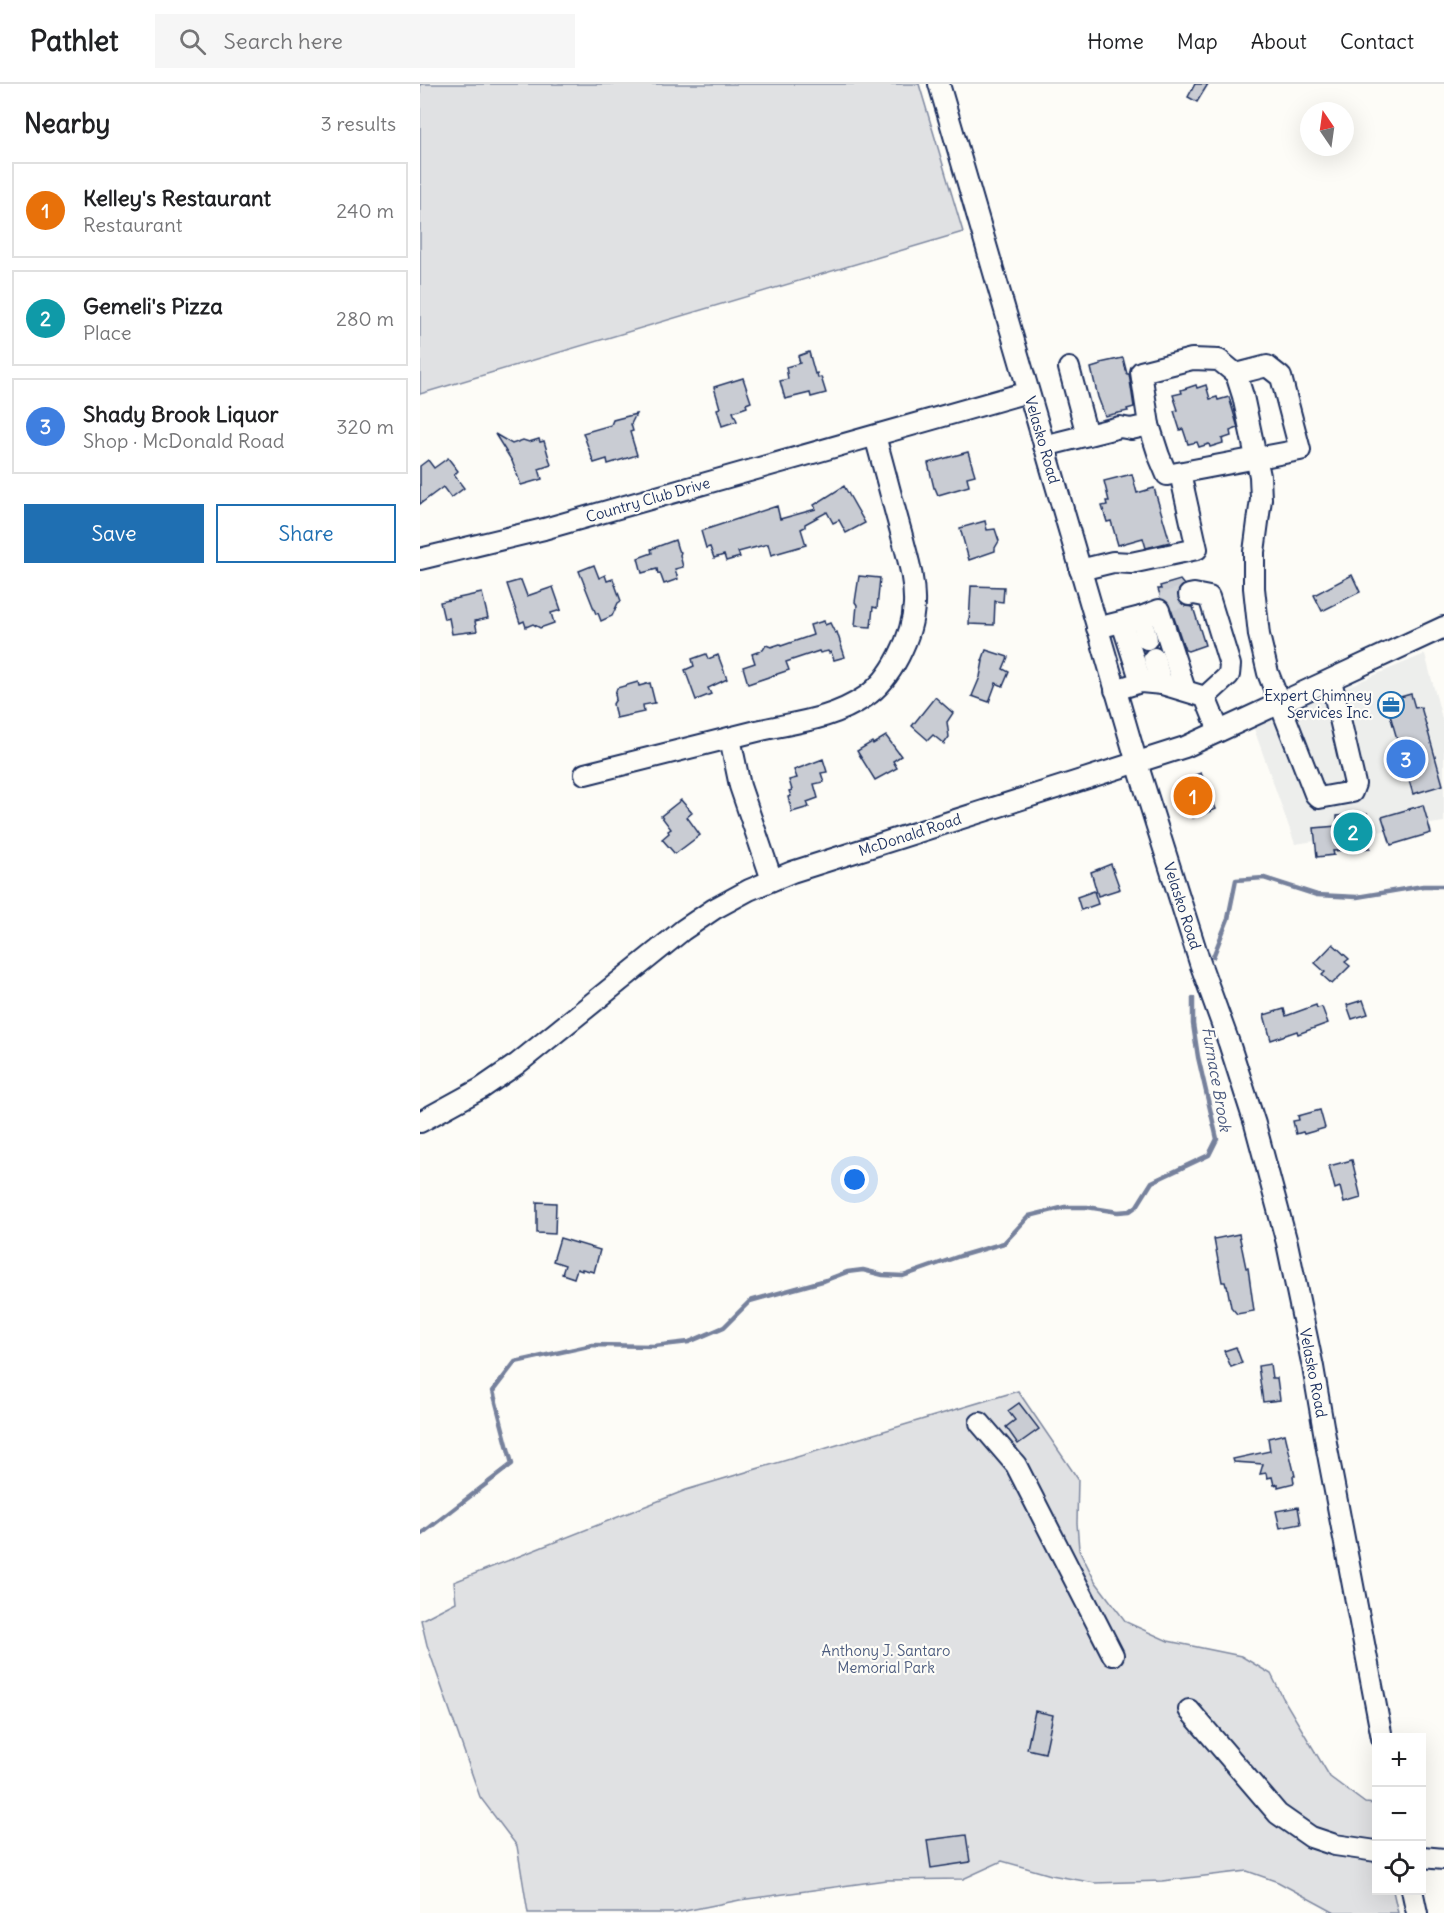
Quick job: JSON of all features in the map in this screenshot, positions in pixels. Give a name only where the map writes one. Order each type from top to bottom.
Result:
[{"type":"street","name":"Velasko Road","points":[[939,84],[1115,690],[1196,951],[1255,1124],[1287,1243],[1313,1367],[1381,1733]]},
{"type":"street","points":[[1236,374],[1267,366],[1281,377],[1300,450],[1256,459],[1167,475],[1149,424],[1141,372],[1192,359],[1219,360],[1236,374],[1243,396],[1256,459],[1260,476],[1261,499],[1254,552],[1258,635],[1268,673],[1315,794],[1324,799],[1352,792],[1355,784],[1331,680]]},
{"type":"street","points":[[1069,368],[1087,435]]},
{"type":"street","name":"Country Club Drive","points":[[420,559],[544,529],[1028,392]]},
{"type":"street","points":[[1044,446],[1120,427],[1131,429],[1149,424]]},
{"type":"street","points":[[585,774],[730,738],[815,720],[842,710],[866,696],[883,680],[899,657],[914,605],[912,575],[875,436]]},
{"type":"street","points":[[1080,570],[1113,562],[1131,563],[1197,549],[1180,473]]},
{"type":"street","points":[[1189,595],[1209,597],[1230,665],[1229,675],[1205,697]]},
{"type":"street","points":[[1097,628],[1146,613]]},
{"type":"street","points":[[1146,613],[1150,649],[1162,684]]},
{"type":"street","points":[[1141,682],[1146,613]]},
{"type":"street","points":[[1146,613],[1185,690]]},
{"type":"street","name":"McDonald Road","points":[[420,1122],[482,1088],[517,1064],[683,930],[714,909],[749,890],[792,872],[1185,747],[1444,627]]},
{"type":"street","points":[[1115,690],[1141,682],[1162,684],[1205,697],[1219,731]]},
{"type":"street","points":[[730,738],[740,786],[772,880]]},
{"type":"street","points":[[980,1423],[1016,1465],[1113,1655]]},
{"type":"street","points":[[1189,1710],[1278,1814],[1311,1837],[1335,1845],[1372,1850]]},
{"type":"street","points":[[1426,1857],[1444,1859]]},
{"type":"street","points":[[1413,1895],[1417,1913]]},
{"type":"shaded area","points":[[1425,654],[1444,726],[1444,822],[1295,844],[1253,726]]},
{"type":"green space","points":[[420,84],[919,84],[963,232],[420,394]]},
{"type":"green space","name":"Anthony J. Santaro Memorial Park","points":[[1018,1391],[1078,1479],[1079,1549],[1095,1581],[1126,1622],[1168,1641],[1241,1656],[1271,1674],[1330,1777],[1365,1803],[1372,1804],[1372,1895],[1394,1895],[1398,1913],[1335,1913],[1278,1882],[1247,1871],[1162,1881],[1095,1883],[1051,1875],[1002,1861],[963,1879],[886,1880],[740,1900],[675,1913],[528,1913],[517,1846],[480,1797],[427,1645],[421,1620],[456,1602],[454,1582],[686,1490]]},
{"type":"building","points":[[1195,84],[1208,84],[1197,102],[1188,97]]},
{"type":"building","points":[[809,352],[815,374],[817,373],[818,378],[821,377],[826,393],[811,397],[810,393],[785,399],[780,381],[788,379],[786,367],[800,363],[798,356]]},
{"type":"building","points":[[1123,358],[1127,374],[1129,374],[1134,407],[1127,409],[1128,411],[1105,416],[1091,368],[1101,365],[1100,363]]},
{"type":"building","points":[[743,378],[751,402],[746,404],[747,407],[733,412],[737,421],[722,426],[714,387]]},
{"type":"building","points":[[1196,385],[1197,388],[1206,385],[1210,399],[1217,397],[1218,400],[1229,397],[1238,428],[1230,431],[1231,436],[1222,439],[1223,443],[1210,447],[1209,444],[1199,447],[1197,442],[1188,444],[1183,429],[1180,430],[1174,411],[1178,410],[1173,395]]},
{"type":"building","points":[[636,414],[631,424],[633,431],[630,432],[637,455],[608,464],[607,459],[594,463],[583,433],[611,425],[613,420]]},
{"type":"building","points":[[495,434],[512,444],[523,440],[544,441],[551,465],[539,469],[542,479],[521,485],[512,461]]},
{"type":"building","points":[[968,452],[975,475],[967,477],[969,486],[938,495],[928,463]]},
{"type":"building","points":[[448,458],[458,471],[454,475],[464,488],[451,498],[443,487],[420,504],[420,466],[428,460],[434,468]]},
{"type":"building","points":[[1132,474],[1137,493],[1154,488],[1170,542],[1146,548],[1143,538],[1118,545],[1111,521],[1107,522],[1102,506],[1107,505],[1106,501],[1109,501],[1104,481]]},
{"type":"building","points":[[844,486],[865,523],[846,533],[839,520],[833,523],[827,512],[805,524],[805,527],[801,529],[806,545],[771,555],[768,544],[738,552],[740,557],[726,561],[724,555],[714,558],[710,547],[706,548],[701,531],[777,506],[780,519],[816,509],[814,505]]},
{"type":"building","points":[[985,521],[987,530],[995,529],[999,541],[995,551],[969,560],[960,528]]},
{"type":"building","points":[[675,540],[681,552],[683,567],[675,569],[678,579],[664,584],[657,569],[642,573],[638,558],[652,553],[651,549]]},
{"type":"building","points":[[594,565],[599,578],[605,575],[607,581],[613,579],[621,601],[612,616],[601,621],[579,571]]},
{"type":"building","points":[[1352,575],[1360,592],[1322,611],[1314,595]]},
{"type":"building","points":[[859,576],[880,578],[877,608],[873,607],[871,627],[855,626],[857,605],[855,602]]},
{"type":"building","points":[[521,580],[527,596],[553,587],[561,610],[551,613],[554,623],[540,628],[533,624],[526,627],[524,621],[520,623],[507,584]]},
{"type":"building","points":[[1180,580],[1184,585],[1178,591],[1177,598],[1185,606],[1193,607],[1205,645],[1188,651],[1185,650],[1170,606],[1161,598],[1158,589],[1161,589],[1160,586]]},
{"type":"building","points":[[971,586],[1004,587],[1003,602],[995,601],[994,625],[969,624]]},
{"type":"building","points":[[482,593],[488,618],[475,621],[477,631],[452,634],[449,618],[444,619],[440,602]]},
{"type":"building","points":[[824,621],[825,625],[830,623],[835,633],[837,632],[845,657],[834,660],[831,652],[820,653],[819,651],[786,662],[789,670],[748,684],[743,667],[755,663],[752,654],[763,650],[766,645],[771,647],[780,644],[781,646],[813,635],[810,625]]},
{"type":"building","points":[[986,650],[1008,657],[1003,669],[1009,672],[1003,686],[996,683],[989,702],[972,696],[980,677]]},
{"type":"building","points":[[706,654],[708,659],[718,655],[727,679],[708,688],[711,694],[696,700],[685,670],[694,666],[692,659]]},
{"type":"building","points":[[638,682],[639,686],[650,683],[655,703],[643,705],[644,712],[616,718],[613,704],[617,688]]},
{"type":"building","points":[[1411,694],[1415,708],[1421,707],[1443,785],[1413,794],[1386,701]]},
{"type":"building","points":[[935,697],[953,713],[947,722],[949,737],[944,744],[933,735],[928,740],[912,726]]},
{"type":"building","points":[[886,736],[901,756],[893,761],[897,768],[875,780],[857,751]]},
{"type":"building","points":[[823,759],[827,772],[821,773],[824,782],[814,784],[818,798],[807,802],[809,807],[792,812],[788,797],[791,796],[789,791],[792,790],[789,780],[797,778],[794,770]]},
{"type":"building","points":[[1201,773],[1216,809],[1193,818],[1189,808],[1185,809],[1179,792],[1182,790],[1179,781]]},
{"type":"building","points":[[681,800],[692,813],[687,817],[700,835],[675,854],[662,839],[671,829],[661,816]]},
{"type":"building","points":[[1423,805],[1431,833],[1391,845],[1382,817]]},
{"type":"building","points":[[1367,813],[1370,848],[1333,851],[1334,855],[1317,857],[1314,828],[1337,826],[1337,816]]},
{"type":"building","points":[[1111,864],[1120,889],[1098,896],[1091,872]]},
{"type":"building","points":[[1094,891],[1098,904],[1081,910],[1077,897]]},
{"type":"building","points":[[1333,944],[1349,959],[1345,962],[1350,966],[1332,984],[1322,975],[1325,972],[1315,963]]},
{"type":"building","points":[[1363,1000],[1368,1014],[1352,1019],[1347,1005]]},
{"type":"building","points":[[1316,1005],[1317,1008],[1322,1007],[1328,1023],[1298,1034],[1297,1031],[1271,1040],[1264,1015],[1284,1009],[1286,1016]]},
{"type":"building","points":[[1320,1110],[1325,1128],[1296,1134],[1293,1121],[1299,1120],[1298,1116]]},
{"type":"building","points":[[1352,1160],[1361,1198],[1344,1203],[1340,1187],[1335,1189],[1329,1166]]},
{"type":"building","points":[[537,1202],[556,1203],[555,1234],[537,1233]]},
{"type":"building","points":[[1239,1234],[1246,1268],[1248,1268],[1254,1311],[1237,1314],[1231,1307],[1227,1286],[1225,1282],[1222,1282],[1214,1239]]},
{"type":"building","points":[[560,1238],[600,1250],[594,1272],[577,1269],[574,1278],[562,1274],[565,1265],[553,1261]]},
{"type":"building","points":[[1236,1347],[1242,1363],[1231,1367],[1224,1351]]},
{"type":"building","points":[[1270,1364],[1272,1378],[1277,1378],[1280,1400],[1263,1402],[1258,1366]]},
{"type":"building","points":[[1019,1403],[1039,1429],[1018,1444],[1006,1427],[1015,1420],[1008,1411]]},
{"type":"building","points":[[1285,1434],[1295,1476],[1293,1476],[1294,1483],[1278,1487],[1278,1484],[1274,1485],[1272,1477],[1267,1478],[1266,1473],[1260,1474],[1263,1464],[1234,1462],[1233,1459],[1270,1451],[1268,1438]]},
{"type":"building","points":[[1298,1507],[1301,1524],[1280,1528],[1276,1511]]},
{"type":"building","points":[[1035,1711],[1053,1715],[1045,1753],[1027,1749]]},
{"type":"building","points":[[966,1835],[970,1862],[931,1868],[927,1840]]},
{"type":"waterway","name":"Furnace Brook","points":[[1213,957],[1228,919],[1236,880],[1264,878],[1317,895],[1357,897],[1423,886],[1444,886]]},
{"type":"waterway","name":"Furnace Brook","points":[[420,1535],[512,1464],[493,1391],[515,1362],[593,1345],[654,1346],[689,1342],[724,1327],[750,1301],[847,1272],[863,1270],[883,1275],[903,1276],[1004,1243],[1029,1216],[1065,1207],[1130,1211],[1137,1206],[1152,1182],[1209,1155],[1217,1139],[1198,1057],[1193,1024],[1193,998]]},
{"type":"tunnel","points":[[1162,603],[1189,595]]},
{"type":"place","name":"Expert Chimney Services Inc.","points":[[1391,705]]},
{"type":"place","name":"Shady Brook Liquor","points":[[1406,759]]},
{"type":"place","name":"Kelley's Restaurant","points":[[1193,796]]},
{"type":"place","name":"Gemeli's Pizza","points":[[1353,832]]}]
